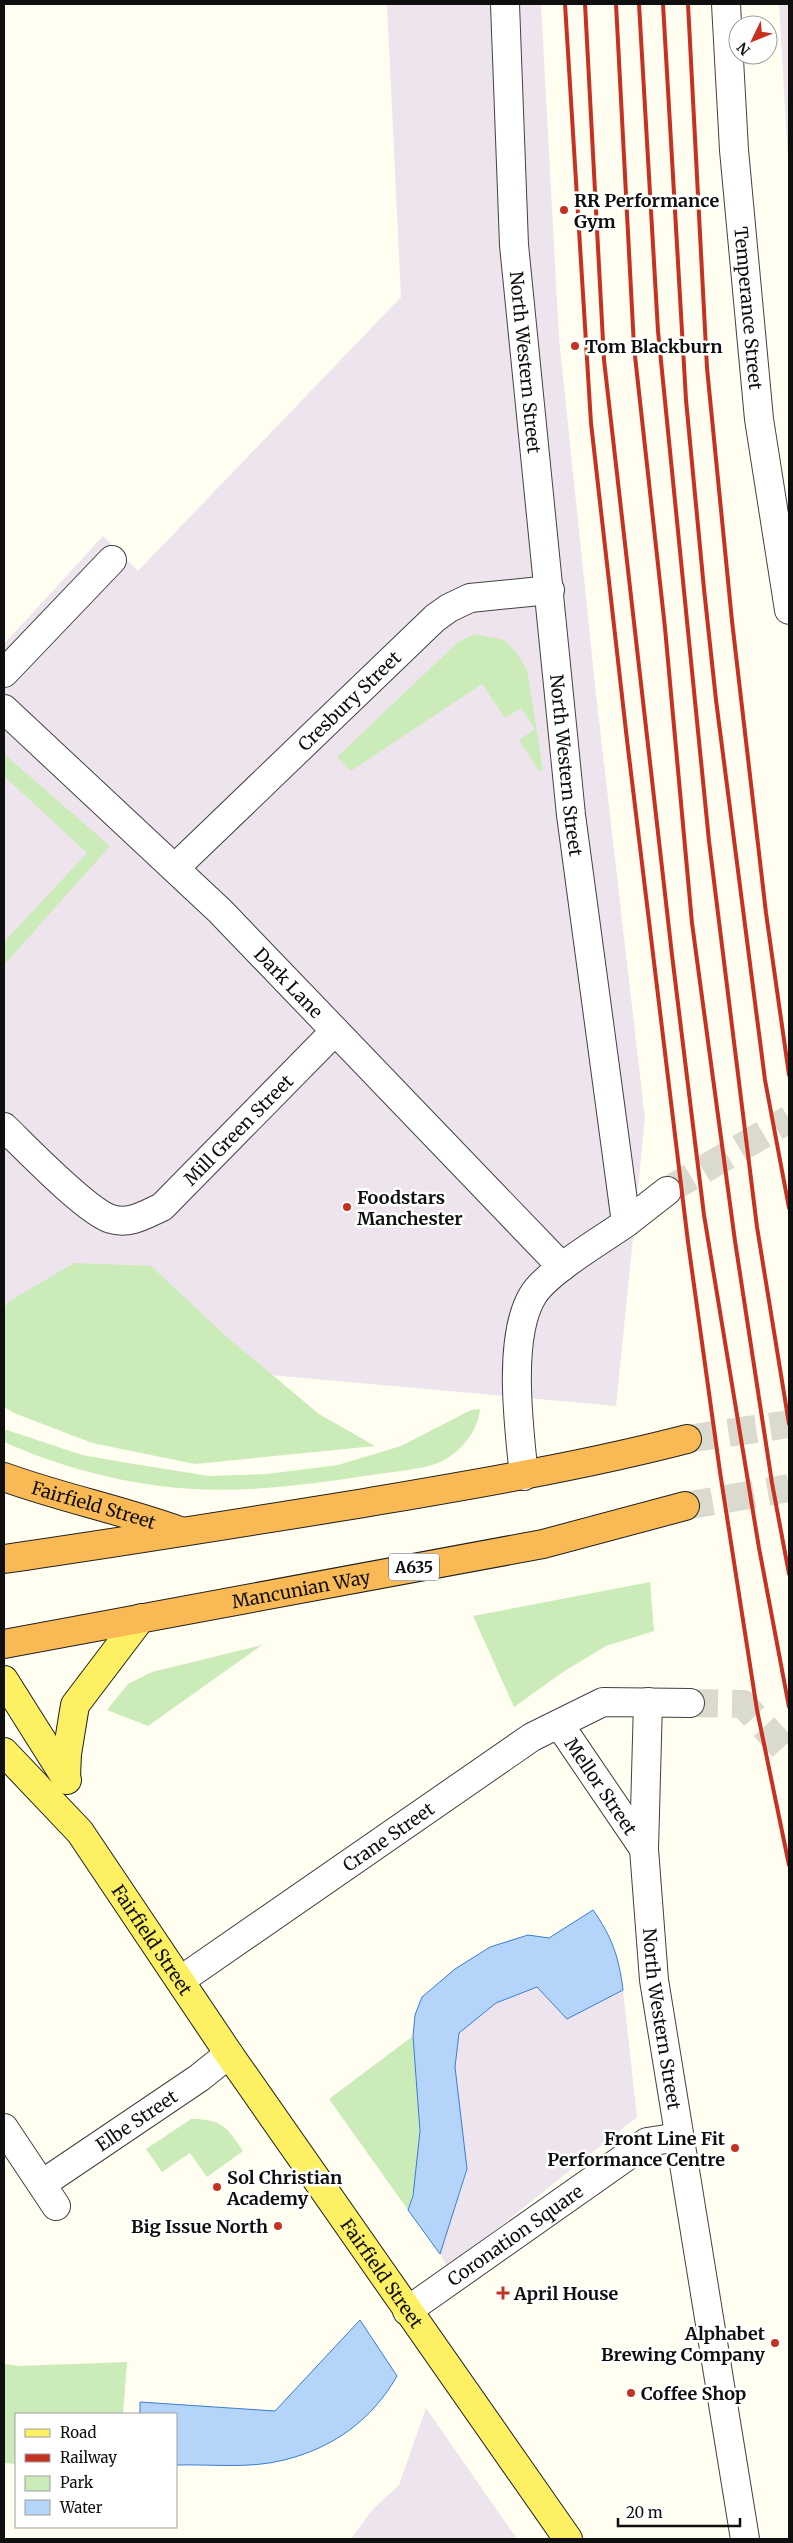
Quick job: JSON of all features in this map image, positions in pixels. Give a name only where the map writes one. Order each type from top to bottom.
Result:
[{"type":"highway","points":[[4,1560],[524,1476],[604,1461],[688,1439]]},
{"type":"highway","name":"Fairfield Street","points":[[4,1477],[35,1488],[131,1513],[184,1532]]},
{"type":"highway","name":"Mancunian Way","points":[[4,1644],[543,1544],[634,1522],[685,1506]]},
{"type":"main road","points":[[66,1777],[67,1754],[75,1705],[141,1618]]},
{"type":"main road","name":"Fairfield Street","points":[[4,1680],[66,1777],[80,1832]]},
{"type":"main road","name":"Fairfield Street","points":[[4,1752],[80,1832],[229,2054],[568,2539]]},
{"type":"street","name":"North Western Street","points":[[505,4],[514,245],[571,815],[626,1223]]},
{"type":"street","name":"Temperance Street","points":[[726,4],[734,150],[759,419],[789,610]]},
{"type":"street","points":[[4,673],[112,560]]},
{"type":"street","name":"Cresbury Street","points":[[176,867],[428,624],[449,608],[470,598],[550,590]]},
{"type":"street","name":"Dark Lane","points":[[4,709],[176,867],[562,1268]]},
{"type":"street","name":"Mill Green Street","points":[[4,1127],[85,1202],[111,1219],[135,1220],[162,1207],[335,1031]]},
{"type":"street","points":[[524,1476],[518,1422],[519,1346],[522,1319],[534,1294],[562,1268],[626,1223],[667,1191]]},
{"type":"street","name":"Crane Street","points":[[181,1980],[532,1737],[602,1702],[648,1702]]},
{"type":"street","name":"North Western Street","points":[[648,1702],[644,1848],[654,1980],[745,2539]]},
{"type":"street","points":[[648,1702],[690,1703]]},
{"type":"street","name":"Mellor Street","points":[[559,1724],[644,1848]]},
{"type":"street","name":"Elbe Street","points":[[4,2128],[49,2195],[229,2054]]},
{"type":"street","name":"Coronation Square","points":[[407,2311],[647,2142],[679,2137]]},
{"type":"shaded area","points":[[387,4],[541,4],[559,338],[596,694],[645,1119],[616,1406],[4,1351],[4,644],[103,536],[138,571],[401,297]]},
{"type":"shaded area","points":[[779,4],[789,4],[789,178]]},
{"type":"shaded area","points":[[537,1987],[610,1997],[623,1990],[637,2117],[448,2268],[440,2254],[467,2172],[455,2067],[459,2033],[496,2003]]},
{"type":"shaded area","points":[[426,2408],[517,2539],[351,2539],[372,2510],[399,2485]]},
{"type":"green space","points":[[474,634],[504,640],[516,652],[527,670],[543,770],[539,771],[519,740],[535,729],[521,708],[505,718],[482,684],[351,771],[337,757],[458,642]]},
{"type":"green space","points":[[4,754],[110,846],[4,965],[4,942],[87,853],[4,776]]},
{"type":"green space","points":[[74,1263],[151,1266],[227,1337],[319,1414],[375,1446],[195,1464],[92,1443],[14,1413],[4,1407],[4,1309],[8,1302]]},
{"type":"green space","points":[[480,1409],[476,1425],[466,1441],[454,1454],[438,1463],[318,1483],[266,1488],[187,1489],[140,1483],[80,1470],[4,1442],[4,1429],[82,1455],[128,1463],[209,1476],[267,1474],[338,1465],[401,1446],[471,1410]]},
{"type":"green space","points":[[650,1582],[654,1631],[606,1646],[563,1672],[514,1707],[473,1616]]},
{"type":"green space","points":[[262,1645],[148,1726],[107,1710],[128,1684],[152,1672]]},
{"type":"green space","points":[[413,2036],[419,2147],[414,2190],[408,2210],[329,2099]]},
{"type":"green space","points":[[191,2119],[201,2119],[223,2126],[243,2151],[207,2177],[190,2153],[162,2172],[146,2149]]},
{"type":"green space","points":[[127,2362],[123,2413],[15,2413],[15,2464],[4,2463],[4,2364],[19,2366]]},
{"type":"water","points":[[593,1910],[614,1948],[623,1990],[567,2019],[537,1987],[496,2003],[459,2033],[455,2067],[467,2169],[440,2254],[408,2210],[413,2196],[420,2131],[413,2036],[415,2015],[422,1997],[455,1969],[490,1947],[528,1935],[549,1938]]},
{"type":"water","points":[[360,2320],[397,2376],[376,2406],[363,2419],[335,2440],[302,2455],[271,2463],[230,2466],[178,2465],[178,2413],[140,2413],[140,2402],[275,2411]]},
{"type":"tunnel","points":[[667,1191],[789,1119]]},
{"type":"tunnel","points":[[687,1439],[789,1424]]},
{"type":"tunnel","points":[[685,1506],[789,1488]]},
{"type":"tunnel","points":[[690,1703],[743,1704],[789,1754]]},
{"type":"railway","points":[[565,4],[591,423],[627,740],[688,1242],[720,1472],[757,1710],[789,1865]]},
{"type":"railway","points":[[585,4],[604,360],[672,955],[704,1215],[759,1548],[789,1707]]},
{"type":"railway","points":[[616,4],[634,347],[665,628],[692,923],[735,1241],[772,1483],[789,1574]]},
{"type":"railway","points":[[639,4],[658,331],[709,841],[757,1227],[789,1424]]},
{"type":"railway","points":[[663,4],[686,400],[704,589],[716,700],[765,1080],[789,1208]]},
{"type":"railway","points":[[688,4],[707,368],[732,621],[766,913],[789,1075]]},
{"type":"place","name":"RR Performance Gym","points":[[564,210]]},
{"type":"place","name":"Tom Blackburn","points":[[575,346]]},
{"type":"place","name":"Foodstars Manchester","points":[[347,1207]]},
{"type":"place","name":"Front Line Fit Performance Centre","points":[[735,2148]]},
{"type":"place","name":"Sol Christian Academy","points":[[217,2187]]},
{"type":"place","name":"Big Issue North","points":[[278,2226]]},
{"type":"place","name":"April House","points":[[503,2293]]},
{"type":"place","name":"Alphabet Brewing Company","points":[[775,2343]]},
{"type":"place","name":"Coffee Shop","points":[[631,2393]]}]
